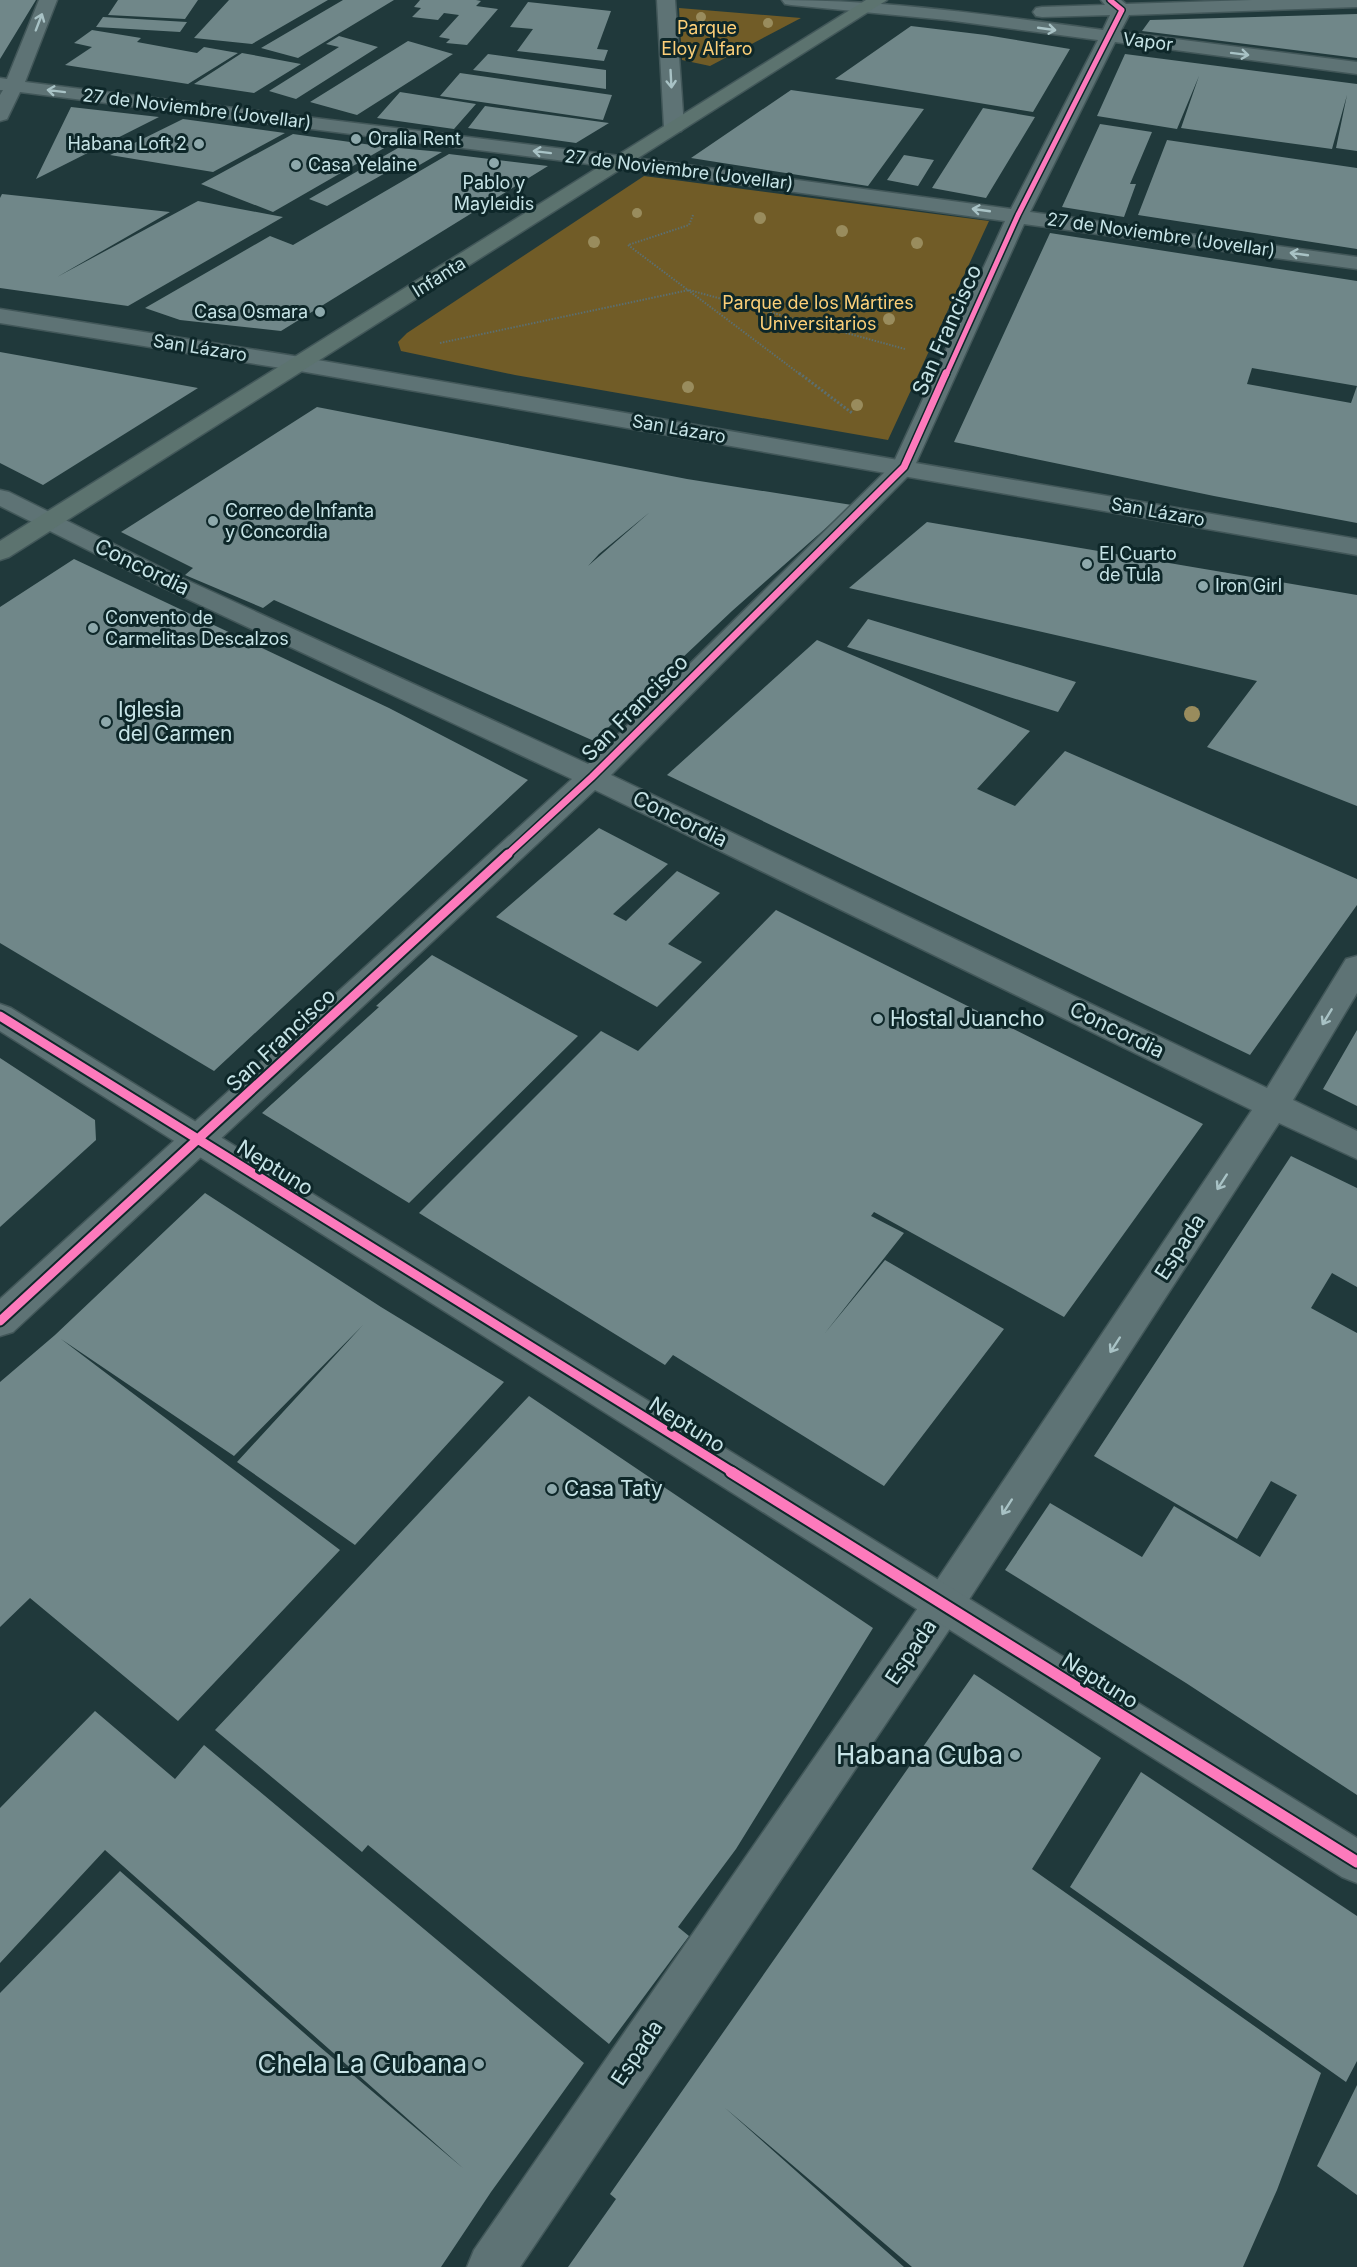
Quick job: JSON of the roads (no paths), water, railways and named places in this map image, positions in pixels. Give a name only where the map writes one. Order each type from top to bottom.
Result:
[{"type":"main road","name":"Infanta","points":[[0,552],[873,3]]},
{"type":"street","points":[[0,115],[7,85],[48,0]]},
{"type":"street","points":[[666,0],[674,127]]},
{"type":"street","name":"Vapor","points":[[791,0],[873,3],[1108,37],[1357,68]]},
{"type":"street","points":[[947,15],[1116,5],[1357,2]]},
{"type":"street","name":"San Francisco","points":[[0,1321],[592,777],[904,467],[1018,215],[1108,37],[1116,5]]},
{"type":"street","name":"27 de Noviembre (Jovellar)","points":[[7,85],[620,162],[1357,262]]},
{"type":"street","name":"San Lázaro","points":[[0,316],[300,364],[1357,547]]},
{"type":"street","name":"Concordia","points":[[0,497],[171,582],[592,777],[1357,1146]]},
{"type":"street","name":"Espada","points":[[491,2267],[943,1605],[1273,1105],[1357,967]]},
{"type":"street","name":"Neptuno","points":[[0,1016],[1357,1862]]},
{"type":"place","name":"Oralia Rent","points":[[356,139]]},
{"type":"place","name":"Habana Loft 2","points":[[199,144]]},
{"type":"place","name":"Pablo y Mayleidis","points":[[494,163]]},
{"type":"place","name":"Casa Yelaine","points":[[296,165]]},
{"type":"place","name":"Casa Osmara","points":[[320,312]]},
{"type":"place","name":"Correo de Infanta y Concordia","points":[[213,521]]},
{"type":"place","name":"El Cuarto de Tula","points":[[1087,564]]},
{"type":"place","name":"Iron Girl","points":[[1203,586]]},
{"type":"place","name":"Convento de Carmelitas Descalzos","points":[[93,628]]},
{"type":"place","name":"Iglesia del Carmen","points":[[106,722]]},
{"type":"place","name":"Hostal Juancho","points":[[878,1019]]},
{"type":"place","name":"Casa Taty","points":[[552,1489]]},
{"type":"place","name":"Habana Cuba","points":[[1015,1755]]},
{"type":"place","name":"Chela La Cubana","points":[[479,2064]]},
{"type":"park label","name":"Parque Eloy Alfaro","points":[[707,38]]},
{"type":"park label","name":"Parque de los Mártires Universitarios","points":[[818,313]]}]
